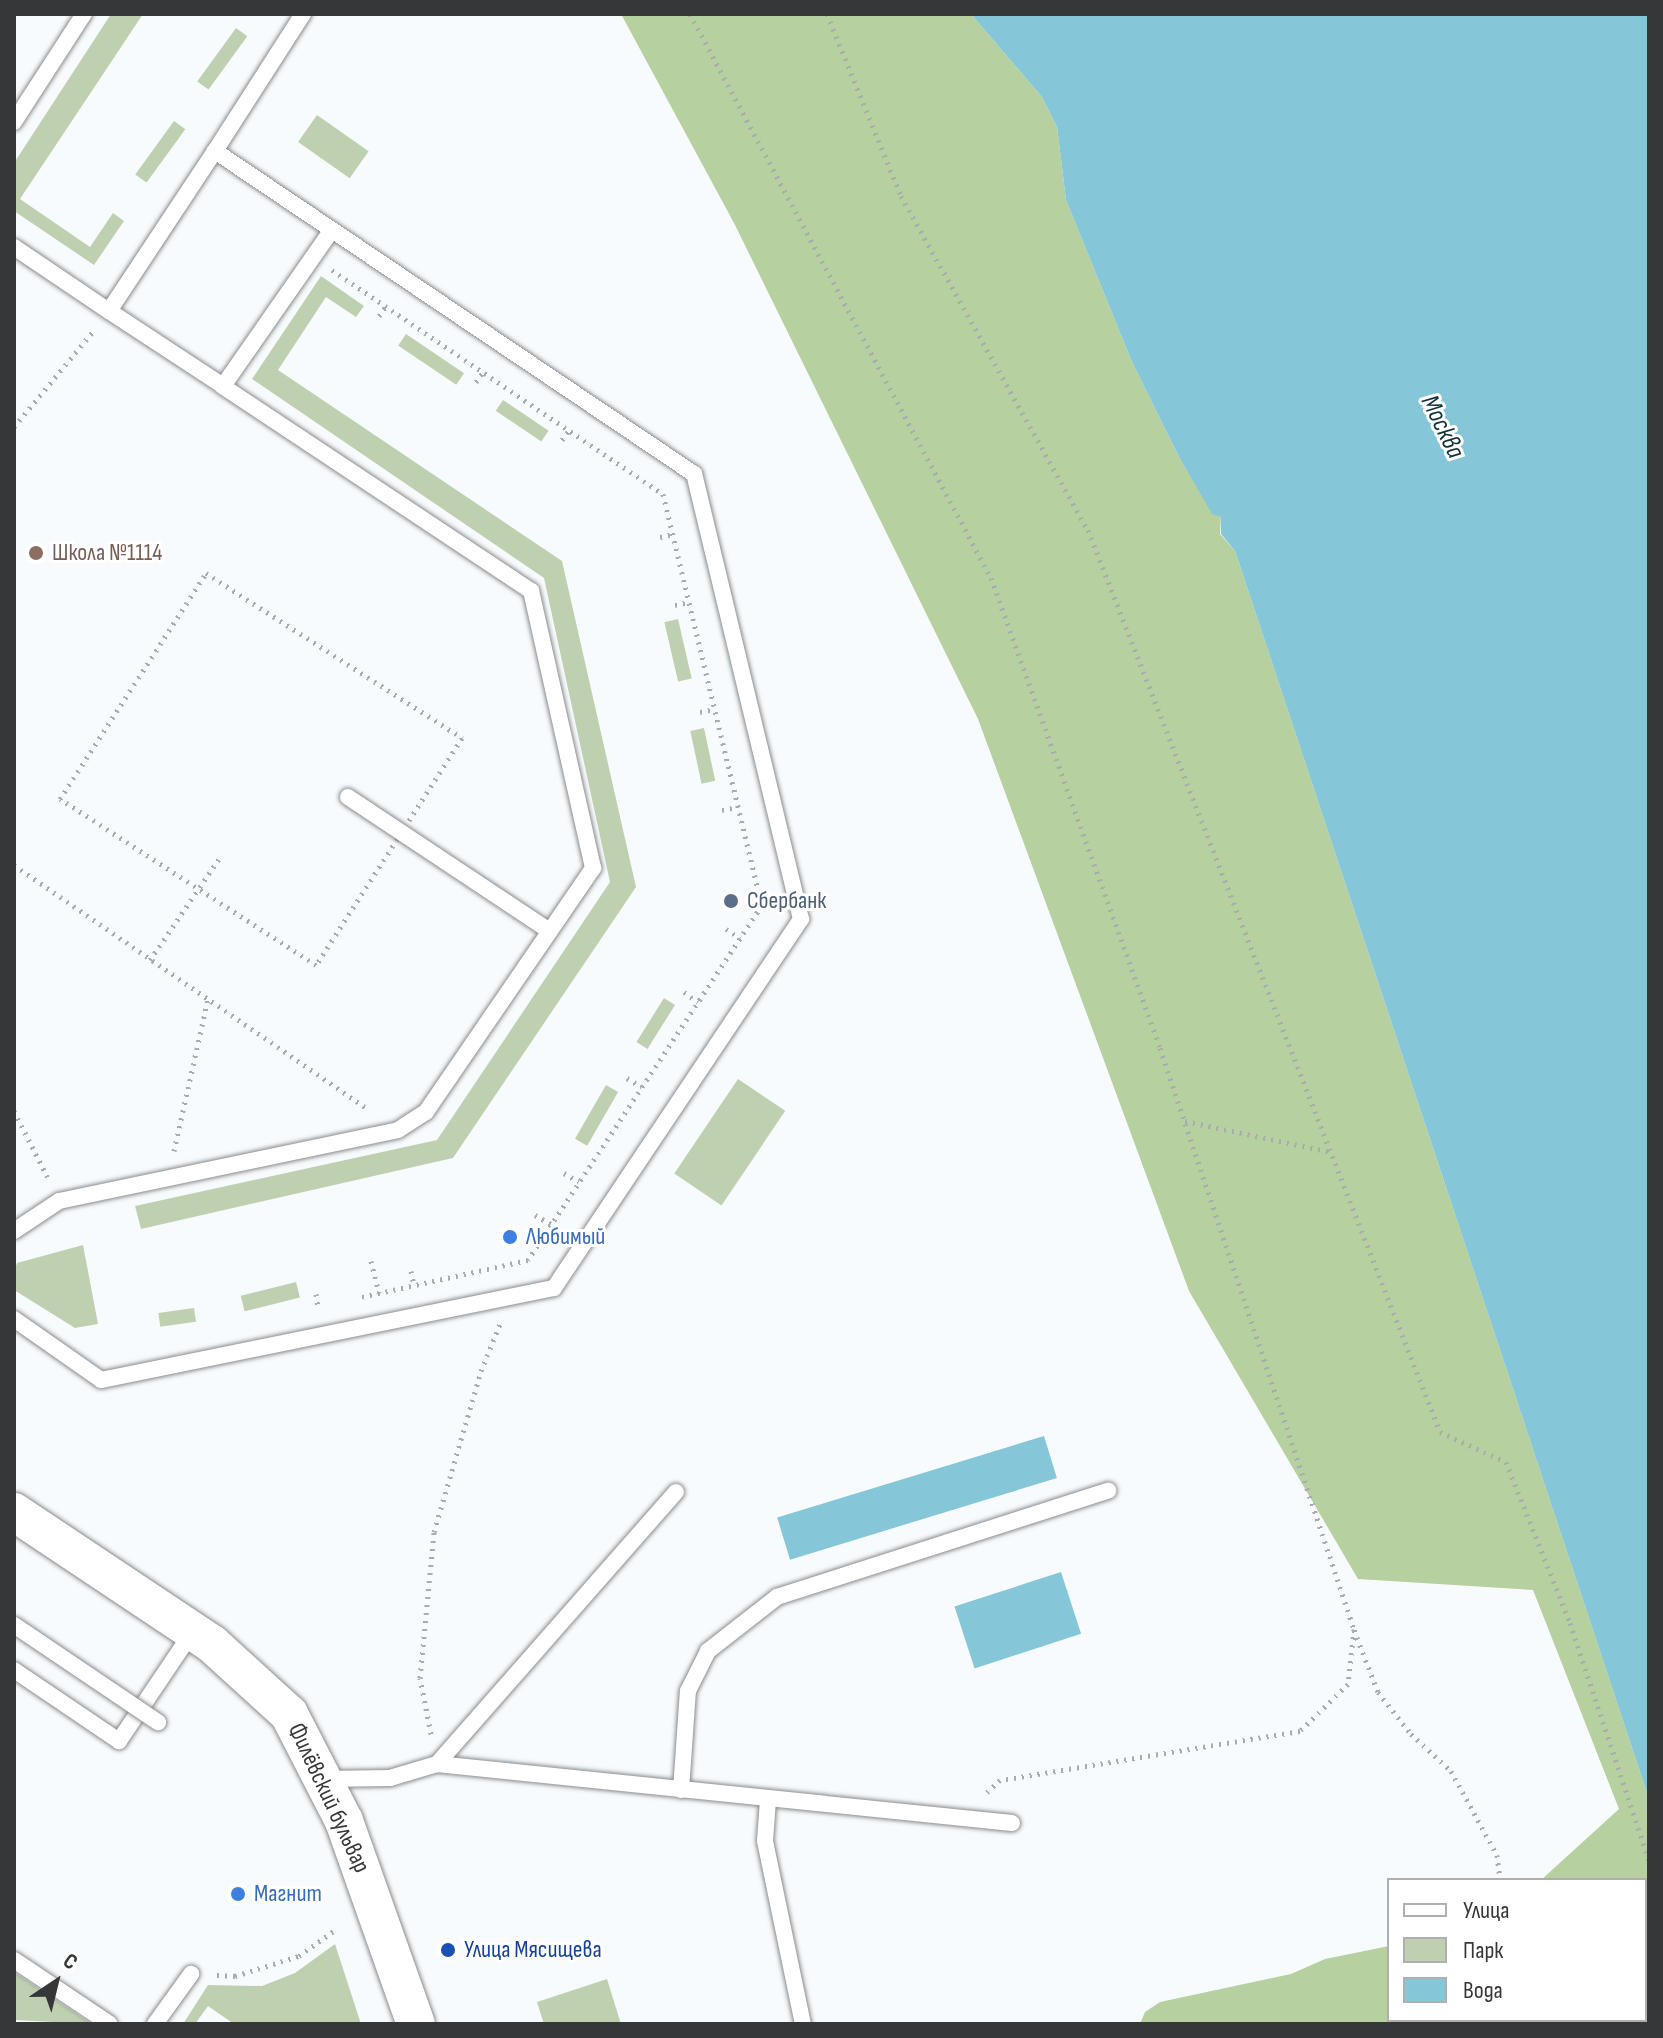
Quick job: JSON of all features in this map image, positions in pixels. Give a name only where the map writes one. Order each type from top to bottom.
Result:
[{"type":"street","name":"Филёвский бульвар","points":[[14,1512],[193,1631],[252,1675],[289,1714],[325,1779],[373,1893],[416,2024]]},
{"type":"lane","points":[[14,122],[84,14]]},
{"type":"lane","points":[[109,311],[303,14]]},
{"type":"lane","points":[[14,1319],[101,1380],[554,1288],[801,919],[694,474],[215,151]]},
{"type":"lane","points":[[223,386],[331,231]]},
{"type":"lane","points":[[14,247],[531,591],[593,868],[426,1112],[398,1130],[59,1201],[14,1231]]},
{"type":"lane","points":[[348,797],[550,931]]},
{"type":"lane","points":[[681,1790],[688,1691],[708,1651],[777,1597],[1108,1491]]},
{"type":"lane","points":[[437,1764],[676,1492]]},
{"type":"lane","points":[[14,1625],[158,1722]]},
{"type":"lane","points":[[14,1670],[119,1741],[193,1631]]},
{"type":"lane","points":[[325,1779],[390,1778],[437,1764],[957,1820],[1012,1823]]},
{"type":"lane","points":[[768,1800],[765,1841],[803,2024]]},
{"type":"lane","points":[[14,1960],[110,2024]]},
{"type":"lane","points":[[155,2024],[191,1974]]},
{"type":"path","points":[[690,14],[991,578],[1184,1121],[1354,1629],[1378,1692],[1411,1734],[1451,1771],[1497,1855],[1500,1878]]},
{"type":"path","points":[[825,14],[901,196],[1088,530],[1440,1432],[1506,1462],[1570,1623],[1649,1860]]},
{"type":"path","points":[[313,257],[663,494],[762,905],[528,1260],[348,1300]]},
{"type":"path","points":[[379,316],[386,306]]},
{"type":"path","points":[[14,427],[109,311]]},
{"type":"path","points":[[476,382],[483,372]]},
{"type":"path","points":[[562,440],[569,430]]},
{"type":"path","points":[[660,537],[673,534]]},
{"type":"path","points":[[206,573],[462,738],[316,965],[199,889],[60,799],[206,573]]},
{"type":"path","points":[[675,605],[689,602]]},
{"type":"path","points":[[700,712],[715,709]]},
{"type":"path","points":[[722,810],[737,807]]},
{"type":"path","points":[[150,960],[219,859]]},
{"type":"path","points":[[14,865],[398,1130]]},
{"type":"path","points":[[726,929],[740,938]]},
{"type":"path","points":[[684,992],[698,1002]]},
{"type":"path","points":[[168,1176],[208,999]]},
{"type":"path","points":[[627,1078],[642,1087]]},
{"type":"path","points":[[14,1111],[59,1201]]},
{"type":"path","points":[[1184,1121],[1331,1152]]},
{"type":"path","points":[[564,1173],[579,1182]]},
{"type":"path","points":[[535,1215],[551,1224]]},
{"type":"path","points":[[371,1261],[379,1293]]},
{"type":"path","points":[[411,1271],[414,1285]]},
{"type":"path","points":[[316,1294],[318,1307]]},
{"type":"path","points":[[437,1764],[420,1678],[434,1532],[481,1371],[511,1297]]},
{"type":"path","points":[[303,1310],[333,1303]]},
{"type":"path","points":[[957,1820],[1000,1780],[1300,1731],[1348,1684],[1354,1629]]},
{"type":"path","points":[[191,1974],[235,1976],[287,1960],[336,1929]]},
{"type":"green space","points":[[111,14],[143,14],[20,199],[90,247],[113,213],[124,221],[94,265],[14,211],[14,163]]},
{"type":"green space","points":[[621,14],[971,14],[1042,97],[1057,127],[1066,200],[1132,362],[1179,457],[1212,513],[1221,517],[1220,534],[1235,551],[1649,1799],[1649,2024],[1140,2024],[1145,2012],[1160,2002],[1291,1974],[1325,1959],[1387,1946],[1387,2022],[1647,2022],[1647,1878],[1543,1878],[1619,1809],[1533,1590],[1358,1579],[1189,1291],[978,719],[734,223]]},
{"type":"green space","points":[[236,28],[247,36],[209,90],[197,81]]},
{"type":"green space","points":[[317,115],[369,151],[350,178],[298,142]]},
{"type":"green space","points":[[174,121],[185,129],[147,183],[135,174]]},
{"type":"green space","points":[[321,276],[364,306],[356,317],[326,297],[278,370],[562,561],[636,887],[453,1158],[141,1229],[135,1206],[437,1140],[610,882],[544,578],[252,379]]},
{"type":"green space","points":[[406,334],[464,373],[456,385],[398,346]]},
{"type":"green space","points":[[503,400],[549,431],[541,442],[496,411]]},
{"type":"green space","points":[[678,619],[692,678],[678,682],[664,622]]},
{"type":"green space","points":[[704,728],[715,781],[702,784],[690,731]]},
{"type":"green space","points":[[664,998],[675,1005],[647,1049],[636,1042]]},
{"type":"green space","points":[[738,1079],[785,1111],[722,1205],[674,1174]]},
{"type":"green space","points":[[606,1085],[618,1092],[587,1146],[575,1139]]},
{"type":"green space","points":[[83,1245],[98,1324],[75,1328],[14,1290],[14,1272],[17,1263]]},
{"type":"green space","points":[[296,1282],[300,1298],[245,1311],[241,1296]]},
{"type":"green space","points":[[194,1308],[196,1322],[160,1327],[158,1313]]},
{"type":"green space","points":[[335,1944],[361,2024],[234,2024],[208,2006],[195,2024],[183,2024],[208,1985],[262,1986],[295,1973]]},
{"type":"green space","points":[[14,1972],[92,2024],[14,2020]]},
{"type":"green space","points":[[607,1979],[621,2024],[544,2024],[537,2002]]},
{"type":"water","name":"Москва","points":[[971,14],[1649,14],[1649,1799],[1235,551],[1221,534],[1221,517],[1212,514],[1179,457],[1132,362],[1066,200],[1057,127],[1042,97]]},
{"type":"water","points":[[1044,1436],[1057,1478],[790,1560],[777,1518]]},
{"type":"water","points":[[1061,1572],[1081,1634],[975,1668],[954,1607]]},
{"type":"place","name":"Школа №1114","points":[[36,553]]},
{"type":"place","name":"Сбербанк","points":[[731,901]]},
{"type":"place","name":"Любимый","points":[[510,1237]]},
{"type":"place","name":"Магнит","points":[[238,1894]]},
{"type":"place","name":"Улица Мясищева","points":[[448,1950]]}]
